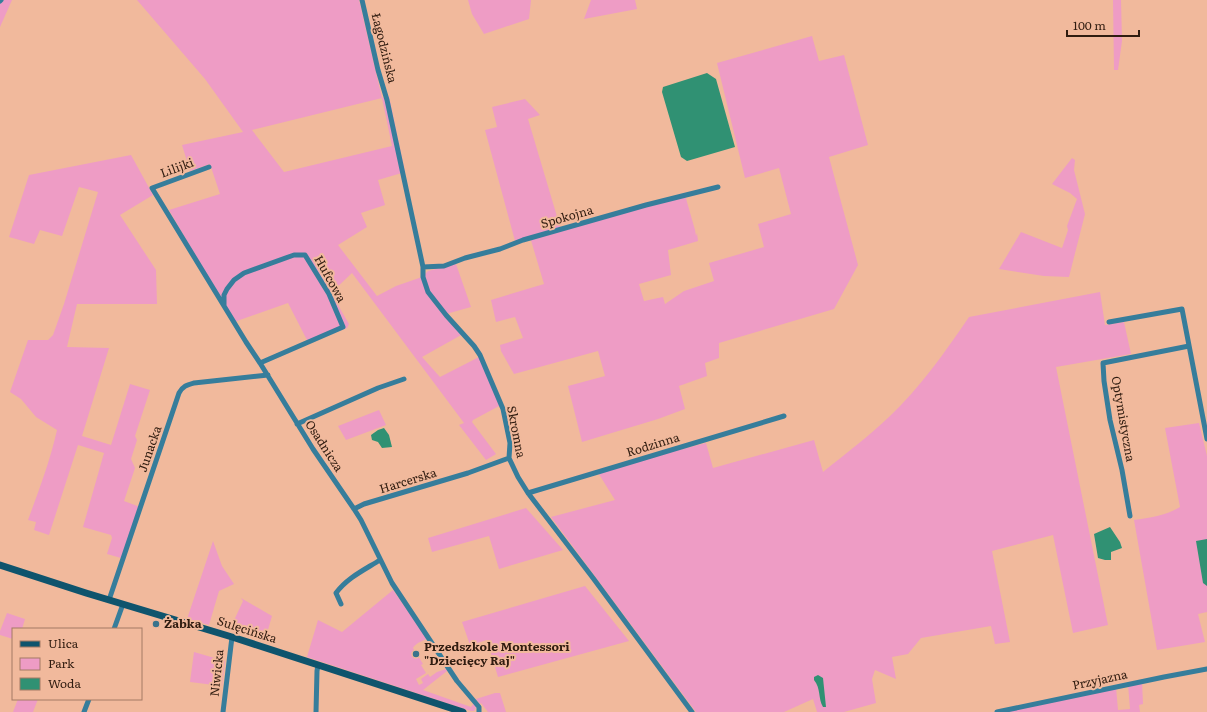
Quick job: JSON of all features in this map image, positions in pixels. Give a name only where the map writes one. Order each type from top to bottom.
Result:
[{"type":"street","name":"Łagodzińska","points":[[362,0],[378,70],[387,100]]},
{"type":"street","name":"Skromna","points":[[387,100],[423,267],[423,277],[428,292],[480,355],[503,409],[510,443],[510,458],[518,477],[528,493],[692,712]]},
{"type":"street","name":"Lilijki","points":[[152,188],[209,167]]},
{"type":"street","name":"Spokojna","points":[[423,267],[444,266],[465,258],[500,249],[522,240],[646,205],[718,187]]},
{"type":"street","name":"Osadnicza","points":[[152,188],[297,424],[361,520],[392,583],[440,657],[457,681],[479,707],[479,712]]},
{"type":"street","name":"Hufcowa","points":[[224,306],[224,296],[227,289],[234,280],[244,273],[294,255],[305,255],[329,294],[343,327],[260,363]]},
{"type":"street","points":[[1109,322],[1182,309],[1207,439]]},
{"type":"street","name":"Optymistyczna","points":[[1130,516],[1122,470],[1110,420],[1104,381],[1103,363],[1189,346]]},
{"type":"street","name":"Junacka","points":[[109,600],[181,389],[185,385],[194,382],[268,376]]},
{"type":"street","points":[[297,424],[378,388],[404,379]]},
{"type":"street","name":"Rodzinna","points":[[528,493],[784,416]]},
{"type":"street","name":"Harcerska","points":[[354,509],[364,504],[468,473],[510,458]]},
{"type":"street","points":[[341,604],[336,593],[342,585],[358,573],[380,560]]},
{"type":"street","name":"Sulęcińska","points":[[0,565],[232,637],[464,712]]},
{"type":"street","points":[[114,628],[123,604]]},
{"type":"street","name":"Niwicka","points":[[223,712],[232,637]]},
{"type":"street","points":[[316,712],[318,665]]},
{"type":"street","name":"Przyjazna","points":[[997,712],[1207,669]]},
{"type":"street","points":[[84,712],[89,700]]},
{"type":"green space","points":[[0,0],[12,0],[0,27]]},
{"type":"green space","points":[[137,0],[359,0],[382,98],[389,96],[405,172],[378,180],[385,205],[361,213],[367,227],[338,245],[377,296],[396,286],[422,277],[428,271],[456,264],[471,307],[446,314],[463,334],[422,357],[440,377],[481,356],[501,405],[473,420],[472,422],[496,454],[486,460],[459,425],[464,423],[352,273],[331,293],[349,324],[347,328],[308,342],[288,303],[234,322],[169,210],[220,194],[210,164],[190,171],[182,145],[243,132],[205,79]],"holes":[[[382,98],[392,146],[284,172],[252,130]]]},
{"type":"green space","points":[[468,0],[531,0],[529,19],[484,34],[472,14]]},
{"type":"green space","points":[[591,0],[635,0],[637,9],[584,19]]},
{"type":"green space","points":[[1113,0],[1121,0],[1122,41],[1118,70],[1114,70]]},
{"type":"green space","points":[[812,36],[819,61],[844,55],[868,145],[829,157],[858,265],[834,309],[719,343],[719,358],[705,363],[707,376],[679,386],[685,409],[658,419],[582,442],[568,386],[605,376],[598,351],[514,374],[501,351],[500,345],[523,338],[515,317],[496,322],[491,300],[544,284],[530,237],[515,241],[485,130],[497,127],[492,107],[525,99],[540,115],[528,119],[561,230],[685,195],[696,236],[697,233],[698,241],[668,250],[671,275],[639,284],[644,301],[663,297],[665,304],[684,291],[714,281],[709,263],[764,247],[758,224],[791,214],[779,168],[745,178],[717,63]]},
{"type":"green space","points":[[131,155],[153,195],[120,215],[156,270],[157,304],[77,304],[67,347],[109,348],[82,436],[111,445],[130,384],[150,390],[135,436],[137,440],[131,459],[135,468],[124,501],[140,507],[121,558],[107,554],[112,538],[111,535],[83,527],[104,453],[78,445],[49,535],[34,530],[36,522],[28,520],[48,464],[57,430],[36,417],[21,399],[10,392],[28,340],[48,340],[53,335],[98,192],[79,187],[62,236],[40,230],[34,244],[9,237],[29,175]]},
{"type":"green space","points":[[1072,158],[1075,160],[1074,170],[1085,214],[1069,277],[1044,276],[999,269],[1021,232],[1062,248],[1068,230],[1067,226],[1077,199],[1070,193],[1052,184]]},
{"type":"green space","points":[[1100,292],[1105,325],[1124,322],[1131,354],[1056,367],[1108,625],[1073,633],[1053,535],[992,551],[1010,642],[995,644],[991,626],[921,638],[908,654],[892,657],[896,679],[875,670],[872,679],[876,703],[844,712],[817,712],[813,699],[784,712],[696,712],[551,517],[615,500],[597,471],[706,443],[713,468],[814,440],[823,472],[873,432],[900,406],[932,369],[969,317]]},
{"type":"green space","points":[[379,410],[386,425],[346,440],[338,426]]},
{"type":"green space","points":[[1199,423],[1207,456],[1207,612],[1198,614],[1205,642],[1157,650],[1134,520],[1158,516],[1180,507],[1165,428]]},
{"type":"green space","points":[[526,508],[563,550],[499,569],[489,536],[432,552],[428,538]]},
{"type":"green space","points":[[213,541],[222,566],[234,584],[219,591],[209,625],[187,619]]},
{"type":"green space","points":[[585,586],[629,641],[498,677],[487,640],[470,645],[462,622]]},
{"type":"green space","points":[[393,590],[427,639],[418,643],[413,648],[423,664],[421,665],[426,673],[416,679],[419,685],[423,683],[421,679],[428,674],[430,677],[437,672],[446,669],[447,671],[423,690],[471,707],[474,703],[476,708],[474,711],[307,657],[318,620],[342,632]]},
{"type":"green space","points":[[241,598],[272,616],[265,640],[230,629],[243,601]]},
{"type":"green space","points":[[7,613],[25,619],[22,628],[12,628],[12,639],[0,635],[0,631]]},
{"type":"green space","points":[[194,652],[225,661],[222,686],[190,682]]},
{"type":"green space","points":[[1142,681],[1143,704],[1139,705],[1140,712],[996,712],[1116,687],[1118,710],[1130,709],[1128,684]]},
{"type":"green space","points":[[495,693],[500,693],[506,712],[488,712],[476,699]]},
{"type":"green space","points":[[18,700],[38,700],[33,712],[13,712]]},
{"type":"water","points":[[707,73],[716,79],[735,147],[687,161],[681,157],[662,92],[663,87]]},
{"type":"water","points":[[384,428],[389,435],[392,447],[382,448],[378,442],[372,440],[371,435]]},
{"type":"water","points":[[1110,527],[1120,542],[1122,548],[1111,552],[1111,560],[1105,560],[1098,558],[1094,534]]},
{"type":"water","points":[[1207,539],[1207,586],[1203,583],[1196,541]]},
{"type":"water","points":[[818,675],[823,678],[826,707],[823,707],[821,704],[818,686],[814,680],[814,677]]},
{"type":"place","name":"Żabka","points":[[156,624]]},
{"type":"place","name":"Przedszkole Montessori \"Dziecięcy Raj\"","points":[[416,654]]}]
